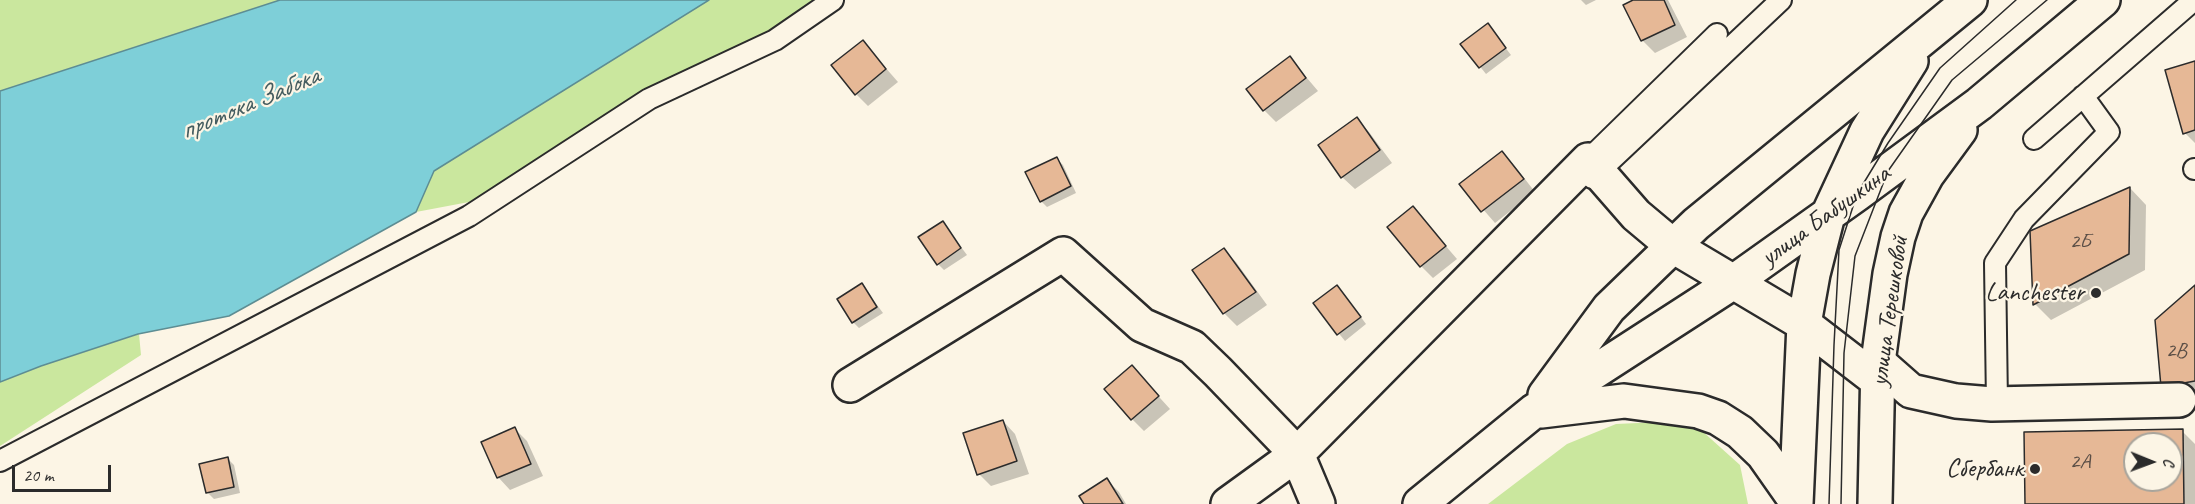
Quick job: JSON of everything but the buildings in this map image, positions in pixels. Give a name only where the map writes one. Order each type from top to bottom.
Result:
[{"type":"main road","name":"улица Бабушкина","points":[[1534,411],[1609,308],[1696,224],[1970,0]]},
{"type":"main road","name":"улица Бабушкина","points":[[1420,504],[1534,411],[1732,282],[1828,215],[1978,104],[2103,0]]},
{"type":"main road","points":[[1796,503],[1804,324],[1813,274],[1828,215],[1867,131],[1927,37]]},
{"type":"main road","name":"улица Терешковой","points":[[1875,504],[1878,372],[1890,274],[1898,237],[1906,213],[1927,176],[1978,104]]},
{"type":"main road","points":[[1228,504],[1297,454],[1588,160],[1636,215],[1673,246],[1911,391],[1956,401],[1996,404],[2179,400]]},
{"type":"main road","points":[[850,386],[1063,254],[1142,325],[1192,346],[1297,454],[1318,504]]},
{"type":"main road","points":[[1534,411],[1623,401],[1698,411],[1718,418],[1740,432],[1763,454],[1796,503]]},
{"type":"lane","points":[[0,461],[469,216],[649,99],[775,40],[833,0]]},
{"type":"lane","points":[[1297,454],[1781,0]]},
{"type":"lane","points":[[2034,139],[2194,0]]},
{"type":"lane","points":[[1297,454],[1717,34],[1588,160]]},
{"type":"lane","points":[[1996,404],[1995,263],[2024,219],[2109,132],[2083,96]]},
{"type":"green space","points":[[0,0],[280,0],[0,91]]},
{"type":"green space","points":[[709,0],[816,0],[789,19],[469,202],[416,212],[434,171]]},
{"type":"green space","points":[[139,334],[141,355],[0,446],[0,382]]},
{"type":"green space","points":[[1660,422],[1701,430],[1740,465],[1748,504],[1488,504],[1567,444],[1616,424]]},
{"type":"water","name":"протока Забока","points":[[280,0],[709,0],[434,171],[416,212],[229,316],[138,334],[0,382],[0,91]]},
{"type":"tram line","points":[[1829,504],[1839,250],[1857,194],[1888,143],[1940,68],[2016,0]]},
{"type":"tram line","points":[[1841,504],[1844,353],[1855,256],[1888,171],[1952,80],[2047,0]]},
{"type":"place","name":"Lanchester","points":[[2096,293]]},
{"type":"place","name":"Сбербанк","points":[[2035,469]]}]
